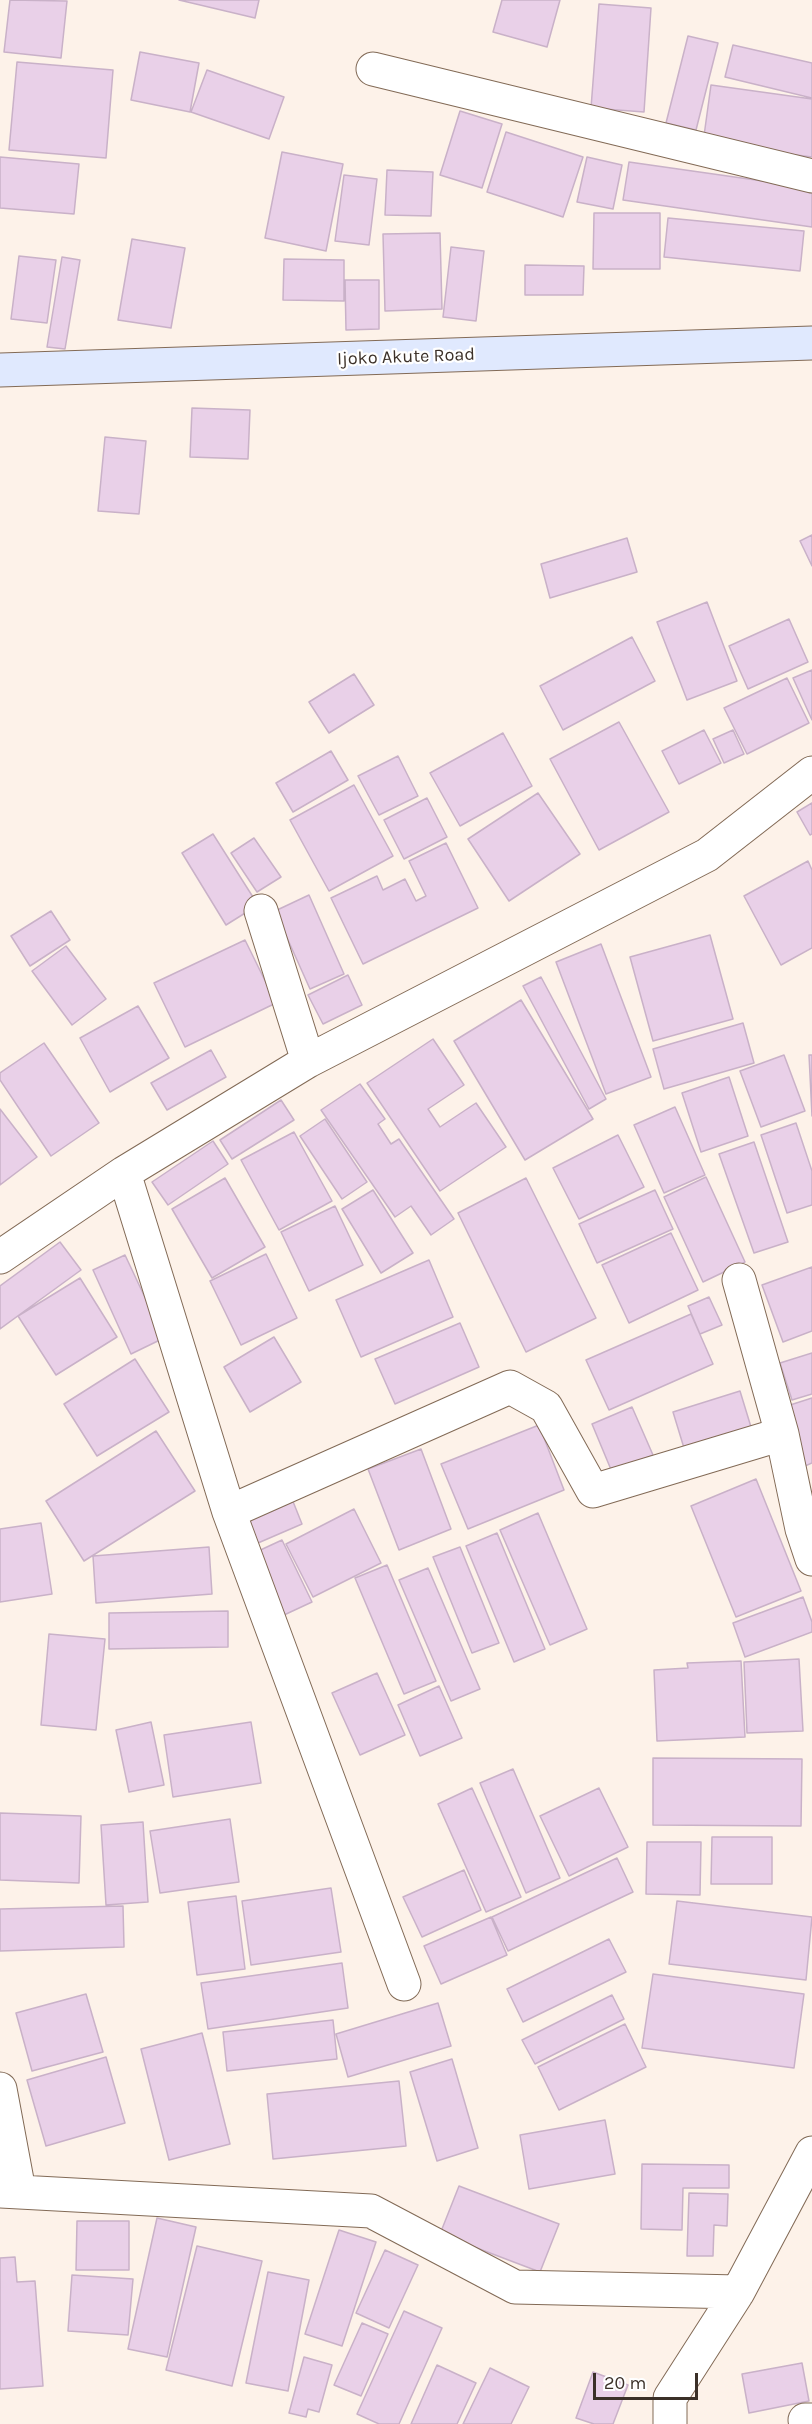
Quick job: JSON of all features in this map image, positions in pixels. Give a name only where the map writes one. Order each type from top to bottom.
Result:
[{"type":"main road","name":"Ijoko Akute Road","points":[[0,370],[812,344]]},
{"type":"street","points":[[373,69],[812,176]]},
{"type":"street","points":[[0,1257],[124,1173],[308,1061],[707,855],[812,773]]},
{"type":"street","points":[[261,911],[308,1061]]},
{"type":"street","points":[[124,1173],[229,1512],[404,1984]]},
{"type":"street","points":[[739,1280],[782,1434],[802,1529],[812,1559]]},
{"type":"street","points":[[229,1512],[510,1387],[546,1407],[593,1491],[782,1434]]},
{"type":"street","points":[[0,2089],[10,2191],[371,2211],[515,2287],[738,2292]]},
{"type":"street","points":[[670,2424],[670,2398],[738,2292],[812,2153]]},
{"type":"building","points":[[10,0],[67,1],[61,58],[4,52]]},
{"type":"building","points":[[179,0],[259,0],[255,18]]},
{"type":"building","points":[[502,0],[560,0],[547,47],[493,32]]},
{"type":"building","points":[[599,4],[651,8],[644,112],[591,108]]},
{"type":"building","points":[[688,36],[718,43],[696,130],[666,123]]},
{"type":"building","points":[[733,45],[812,63],[812,98],[725,77]]},
{"type":"building","points":[[140,52],[199,63],[190,112],[131,100]]},
{"type":"building","points":[[17,62],[113,70],[106,158],[9,150]]},
{"type":"building","points":[[207,70],[284,97],[269,139],[191,112]]},
{"type":"building","points":[[711,85],[812,99],[812,157],[703,143]]},
{"type":"building","points":[[460,111],[502,124],[482,188],[440,175]]},
{"type":"building","points":[[506,132],[583,157],[563,217],[487,192]]},
{"type":"building","points":[[282,152],[343,164],[326,251],[265,238]]},
{"type":"building","points":[[0,157],[79,164],[74,214],[0,208]]},
{"type":"building","points":[[587,157],[622,165],[613,209],[577,202]]},
{"type":"building","points":[[629,162],[812,188],[812,227],[623,200]]},
{"type":"building","points":[[387,170],[433,172],[431,216],[385,215]]},
{"type":"building","points":[[344,175],[377,179],[369,245],[335,241]]},
{"type":"building","points":[[594,213],[660,213],[660,269],[593,269]]},
{"type":"building","points":[[668,218],[804,231],[800,271],[664,257]]},
{"type":"building","points":[[440,233],[442,309],[385,311],[383,234]]},
{"type":"building","points":[[132,239],[185,248],[171,328],[118,320]]},
{"type":"building","points":[[451,247],[484,251],[476,321],[443,317]]},
{"type":"building","points":[[19,256],[56,260],[47,323],[11,319]]},
{"type":"building","points":[[62,257],[80,260],[65,349],[47,347]]},
{"type":"building","points":[[284,259],[344,260],[344,301],[283,300]]},
{"type":"building","points":[[525,265],[584,266],[583,295],[525,295]]},
{"type":"building","points":[[345,280],[379,280],[379,329],[346,330]]},
{"type":"building","points":[[192,408],[250,410],[248,459],[190,457]]},
{"type":"building","points":[[105,437],[146,441],[139,514],[98,511]]},
{"type":"building","points":[[812,535],[812,566],[800,541]]},
{"type":"building","points":[[627,538],[637,572],[550,598],[541,564]]},
{"type":"building","points":[[707,602],[737,681],[687,700],[657,622]]},
{"type":"building","points":[[789,619],[808,662],[748,689],[729,646]]},
{"type":"building","points":[[632,637],[655,681],[563,730],[540,686]]},
{"type":"building","points":[[812,670],[812,720],[793,678]]},
{"type":"building","points":[[354,674],[374,705],[329,733],[309,702]]},
{"type":"building","points":[[787,678],[809,723],[747,754],[724,708]]},
{"type":"building","points":[[619,722],[669,812],[599,850],[550,759]]},
{"type":"building","points":[[704,730],[721,763],[679,784],[662,751]]},
{"type":"building","points":[[733,730],[744,754],[724,763],[713,739]]},
{"type":"building","points":[[503,733],[532,786],[460,826],[430,773]]},
{"type":"building","points":[[331,751],[348,780],[293,812],[276,783]]},
{"type":"building","points":[[398,756],[418,796],[379,815],[358,776]]},
{"type":"building","points":[[354,785],[393,856],[329,891],[290,820]]},
{"type":"building","points":[[538,793],[580,854],[509,901],[468,839]]},
{"type":"building","points":[[427,798],[447,837],[404,859],[384,820]]},
{"type":"building","points":[[812,803],[812,834],[810,835],[797,812]]},
{"type":"building","points":[[213,834],[258,905],[226,925],[182,853]]},
{"type":"building","points":[[254,838],[281,877],[257,892],[231,853]]},
{"type":"building","points":[[446,843],[478,908],[363,964],[331,898],[377,876],[383,890],[405,879],[416,901],[426,896],[409,861]]},
{"type":"building","points":[[808,861],[812,870],[812,948],[781,965],[744,896]]},
{"type":"building","points":[[309,895],[344,974],[310,989],[275,911]]},
{"type":"building","points":[[51,911],[70,940],[30,966],[11,936]]},
{"type":"building","points":[[710,935],[733,1019],[653,1041],[630,957]]},
{"type":"building","points":[[245,940],[276,1003],[185,1047],[154,983]]},
{"type":"building","points":[[601,944],[651,1077],[606,1094],[556,962]]},
{"type":"building","points":[[66,946],[106,999],[72,1025],[32,971]]},
{"type":"building","points":[[348,975],[362,1005],[323,1024],[308,995]]},
{"type":"building","points":[[541,977],[606,1099],[589,1109],[523,986]]},
{"type":"building","points":[[521,1000],[593,1119],[525,1160],[454,1041]]},
{"type":"building","points":[[138,1006],[169,1058],[110,1092],[80,1038]]},
{"type":"building","points":[[743,1023],[754,1063],[664,1089],[653,1049]]},
{"type":"building","points":[[433,1039],[464,1085],[428,1109],[440,1127],[476,1103],[506,1147],[440,1191],[367,1083]]},
{"type":"building","points":[[44,1043],[99,1123],[51,1156],[0,1080],[0,1073]]},
{"type":"building","points":[[211,1050],[226,1077],[167,1110],[151,1083]]},
{"type":"building","points":[[784,1055],[805,1111],[761,1127],[740,1071]]},
{"type":"building","points":[[809,1055],[812,1055],[812,1116]]},
{"type":"building","points":[[729,1077],[748,1136],[701,1152],[682,1093]]},
{"type":"building","points":[[360,1084],[385,1119],[378,1124],[391,1144],[399,1139],[454,1219],[431,1235],[411,1206],[395,1217],[321,1110]]},
{"type":"building","points":[[281,1100],[294,1120],[232,1159],[220,1140]]},
{"type":"building","points":[[675,1107],[705,1175],[664,1193],[634,1125]]},
{"type":"building","points":[[0,1109],[37,1157],[0,1185]]},
{"type":"building","points":[[325,1119],[367,1182],[342,1199],[300,1136]]},
{"type":"building","points":[[796,1123],[812,1171],[812,1205],[787,1213],[761,1135]]},
{"type":"building","points":[[294,1132],[332,1201],[279,1230],[241,1160]]},
{"type":"building","points":[[618,1135],[644,1187],[579,1219],[553,1168]]},
{"type":"building","points":[[213,1141],[228,1164],[168,1205],[152,1182]]},
{"type":"building","points":[[754,1142],[788,1242],[754,1253],[719,1154]]},
{"type":"building","points":[[706,1177],[745,1262],[703,1282],[664,1197]]},
{"type":"building","points":[[225,1178],[265,1247],[212,1278],[172,1209]]},
{"type":"building","points":[[526,1178],[596,1318],[526,1352],[458,1213]]},
{"type":"building","points":[[373,1190],[413,1253],[381,1273],[342,1209]]},
{"type":"building","points":[[655,1190],[673,1229],[597,1263],[579,1224]]},
{"type":"building","points":[[335,1206],[363,1265],[309,1291],[281,1232]]},
{"type":"building","points":[[671,1233],[698,1290],[629,1323],[602,1265]]},
{"type":"building","points":[[60,1242],[81,1270],[0,1329],[0,1286]]},
{"type":"building","points":[[266,1254],[297,1318],[241,1345],[210,1281]]},
{"type":"building","points":[[125,1255],[164,1338],[131,1354],[93,1270]]},
{"type":"building","points":[[429,1260],[453,1317],[361,1357],[336,1300]]},
{"type":"building","points":[[812,1267],[812,1331],[783,1342],[762,1285]]},
{"type":"building","points":[[80,1278],[117,1337],[56,1375],[18,1316]]},
{"type":"building","points":[[709,1297],[722,1325],[700,1334],[688,1306]]},
{"type":"building","points":[[691,1314],[713,1364],[609,1410],[586,1360]]},
{"type":"building","points":[[460,1323],[479,1367],[395,1404],[375,1359]]},
{"type":"building","points":[[274,1337],[301,1382],[250,1412],[224,1367]]},
{"type":"building","points":[[812,1353],[812,1394],[792,1400],[780,1363]]},
{"type":"building","points":[[135,1359],[169,1412],[97,1456],[64,1404]]},
{"type":"building","points":[[740,1391],[751,1427],[684,1448],[673,1412]]},
{"type":"building","points":[[812,1398],[812,1463],[805,1466],[787,1406]]},
{"type":"building","points":[[632,1407],[653,1455],[612,1472],[592,1424]]},
{"type":"building","points":[[539,1425],[564,1490],[468,1529],[441,1464]]},
{"type":"building","points":[[156,1431],[195,1491],[84,1561],[46,1501]]},
{"type":"building","points":[[421,1449],[451,1529],[399,1550],[368,1469]]},
{"type":"building","points":[[756,1479],[801,1591],[736,1617],[691,1506]]},
{"type":"building","points":[[292,1499],[302,1524],[258,1543],[248,1519]]},
{"type":"building","points":[[354,1509],[381,1563],[313,1597],[286,1544]]},
{"type":"building","points":[[538,1513],[587,1629],[550,1645],[500,1530]]},
{"type":"building","points":[[41,1523],[52,1594],[0,1602],[0,1529]]},
{"type":"building","points":[[497,1533],[545,1649],[514,1662],[466,1546]]},
{"type":"building","points":[[282,1540],[312,1602],[284,1615],[254,1553]]},
{"type":"building","points":[[209,1547],[212,1594],[96,1603],[93,1556]]},
{"type":"building","points":[[460,1547],[499,1643],[472,1653],[433,1557]]},
{"type":"building","points":[[387,1565],[436,1681],[404,1694],[355,1578]]},
{"type":"building","points":[[428,1568],[480,1689],[451,1701],[399,1580]]},
{"type":"building","points":[[803,1597],[812,1622],[812,1632],[745,1657],[733,1623]]},
{"type":"building","points":[[228,1611],[228,1647],[109,1649],[109,1613]]},
{"type":"building","points":[[49,1634],[105,1639],[96,1730],[41,1725]]},
{"type":"building","points":[[799,1659],[803,1731],[747,1733],[744,1662]]},
{"type":"building","points":[[741,1661],[745,1737],[657,1741],[654,1670],[688,1668],[687,1663]]},
{"type":"building","points":[[377,1673],[405,1735],[360,1755],[332,1693]]},
{"type":"building","points":[[439,1686],[462,1738],[420,1756],[398,1705]]},
{"type":"building","points":[[151,1722],[164,1785],[129,1792],[116,1730]]},
{"type":"building","points":[[251,1722],[261,1783],[173,1797],[164,1735]]},
{"type":"building","points":[[653,1758],[802,1759],[801,1826],[653,1825]]},
{"type":"building","points":[[513,1769],[560,1878],[526,1893],[480,1783]]},
{"type":"building","points":[[472,1788],[521,1897],[486,1912],[438,1804]]},
{"type":"building","points":[[599,1788],[628,1847],[569,1876],[540,1816]]},
{"type":"building","points":[[0,1813],[81,1816],[79,1883],[0,1880]]},
{"type":"building","points":[[230,1819],[239,1882],[160,1893],[150,1831]]},
{"type":"building","points":[[143,1822],[148,1902],[106,1905],[101,1825]]},
{"type":"building","points":[[712,1837],[772,1837],[772,1884],[711,1884]]},
{"type":"building","points":[[647,1842],[701,1842],[700,1895],[646,1894]]},
{"type":"building","points":[[617,1858],[633,1892],[508,1951],[492,1917]]},
{"type":"building","points":[[464,1870],[481,1910],[422,1937],[403,1897]]},
{"type":"building","points":[[331,1888],[341,1952],[251,1965],[242,1901]]},
{"type":"building","points":[[236,1896],[245,1969],[197,1975],[188,1902]]},
{"type":"building","points":[[677,1901],[812,1917],[806,1980],[669,1964]]},
{"type":"building","points":[[123,1906],[124,1947],[0,1951],[0,1909]]},
{"type":"building","points":[[491,1917],[507,1955],[441,1984],[424,1946]]},
{"type":"building","points":[[609,1939],[626,1972],[523,2022],[507,1989]]},
{"type":"building","points":[[342,1963],[348,2008],[208,2029],[201,1983]]},
{"type":"building","points":[[653,1974],[804,1994],[794,2068],[642,2048]]},
{"type":"building","points":[[86,1994],[103,2052],[32,2071],[16,2013]]},
{"type":"building","points":[[612,1995],[624,2019],[535,2064],[522,2040]]},
{"type":"building","points":[[438,2003],[451,2046],[348,2077],[336,2034]]},
{"type":"building","points":[[333,2020],[337,2059],[227,2071],[223,2032]]},
{"type":"building","points":[[625,2024],[646,2067],[559,2110],[538,2067]]},
{"type":"building","points":[[202,2033],[230,2144],[169,2160],[141,2049]]},
{"type":"building","points":[[106,2057],[125,2123],[46,2146],[27,2080]]},
{"type":"building","points":[[452,2059],[478,2148],[437,2161],[410,2072]]},
{"type":"building","points":[[399,2081],[406,2146],[273,2159],[267,2094]]},
{"type":"building","points":[[605,2120],[615,2174],[529,2189],[520,2135]]},
{"type":"building","points":[[642,2164],[729,2165],[729,2188],[683,2188],[682,2230],[641,2229]]},
{"type":"building","points":[[459,2186],[559,2224],[540,2272],[440,2234]]},
{"type":"building","points":[[689,2193],[728,2194],[727,2226],[714,2225],[713,2256],[687,2256]]},
{"type":"building","points":[[157,2218],[196,2227],[167,2357],[128,2349]]},
{"type":"building","points":[[77,2221],[129,2221],[129,2270],[76,2270]]},
{"type":"building","points":[[339,2230],[376,2242],[342,2346],[305,2334]]},
{"type":"building","points":[[197,2246],[262,2261],[232,2386],[166,2370]]},
{"type":"building","points":[[385,2250],[418,2265],[389,2328],[356,2313]]},
{"type":"building","points":[[15,2257],[17,2282],[35,2281],[43,2386],[0,2389],[0,2258]]},
{"type":"building","points":[[268,2272],[309,2280],[288,2391],[246,2383]]},
{"type":"building","points":[[72,2275],[133,2279],[128,2335],[68,2331]]},
{"type":"building","points":[[404,2311],[442,2328],[399,2424],[379,2424],[357,2414]]},
{"type":"building","points":[[362,2323],[388,2334],[361,2396],[334,2385]]},
{"type":"building","points":[[304,2357],[332,2365],[319,2412],[308,2409],[306,2417],[289,2413]]},
{"type":"building","points":[[802,2363],[809,2401],[749,2413],[742,2374]]},
{"type":"building","points":[[437,2365],[476,2383],[457,2424],[411,2424]]},
{"type":"building","points":[[490,2368],[529,2387],[511,2424],[463,2424]]},
{"type":"building","points":[[593,2372],[628,2385],[613,2424],[594,2424],[576,2418]]}]
